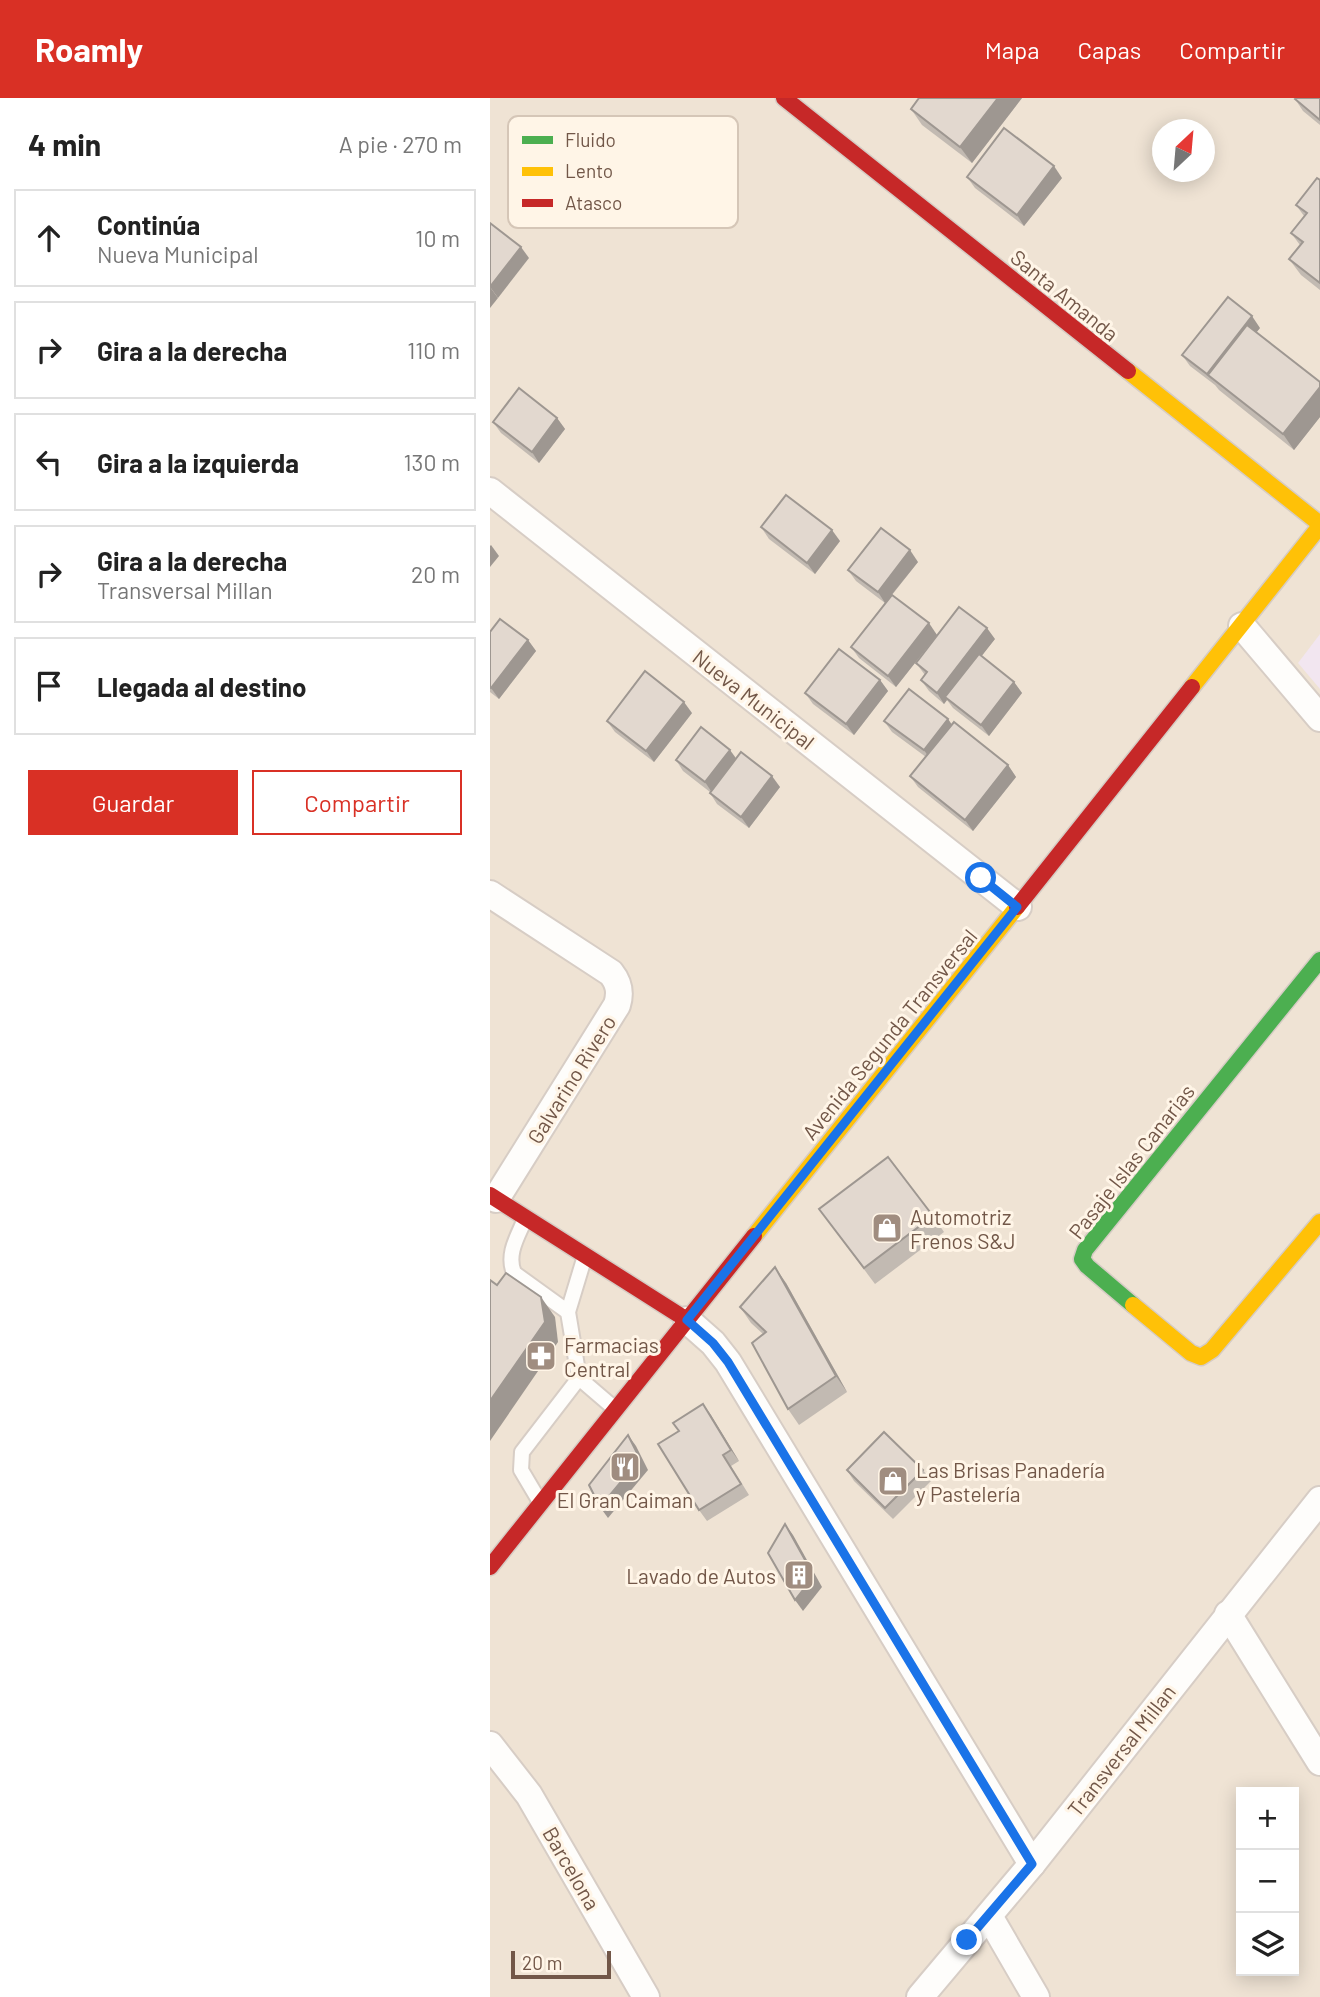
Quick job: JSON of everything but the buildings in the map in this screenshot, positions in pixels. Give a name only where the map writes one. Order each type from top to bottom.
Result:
[{"type":"street","name":"Santa Amanda","points":[[784,98],[1320,525]]},
{"type":"street","name":"Nueva Municipal","points":[[490,491],[1017,907]]},
{"type":"street","name":"Avenida Segunda Transversal","points":[[490,1567],[1320,525]]},
{"type":"street","points":[[1242,626],[1320,718]]},
{"type":"street","name":"Galvarino Rivero","points":[[490,894],[604,968],[616,980],[620,996],[617,1005],[493,1197]]},
{"type":"street","name":"Pasaje Islas Canarias","points":[[1320,960],[1085,1250],[1083,1259],[1087,1266],[1191,1353],[1201,1357],[1212,1350],[1320,1222]]},
{"type":"street","points":[[493,1197],[687,1320],[713,1343],[728,1362],[1032,1864]]},
{"type":"street","name":"Transversal Millan","points":[[920,1997],[1032,1864],[1320,1500]]},
{"type":"street","points":[[1228,1614],[1320,1762]]},
{"type":"street","name":"Barcelona","points":[[490,1745],[529,1795],[646,1997]]},
{"type":"street","points":[[989,1916],[1036,1997]]},
{"type":"lane","points":[[526,1217],[512,1250],[511,1265],[514,1273],[568,1312]]},
{"type":"lane","points":[[585,1256],[568,1312],[579,1378],[615,1409]]},
{"type":"lane","points":[[540,1503],[522,1470],[522,1452],[579,1378]]},
{"type":"shaded area","points":[[490,98],[1320,98],[1320,1997],[490,1997]]},
{"type":"shaded area","points":[[1320,634],[1320,689],[1298,663]]},
{"type":"traffic: fast","points":[[1133,1305],[1087,1266],[1082,1259],[1085,1250],[1320,960]]},
{"type":"traffic: slow","points":[[1128,371],[1320,524]]},
{"type":"traffic: slow","points":[[1192,687],[1320,526]]},
{"type":"traffic: slow","points":[[754,1236],[1017,907]]},
{"type":"traffic: slow","points":[[1133,1305],[1191,1353],[1201,1357],[1212,1350],[1320,1222]]},
{"type":"traffic: jam","points":[[784,98],[1128,371]]},
{"type":"traffic: jam","points":[[1017,907],[1192,687]]},
{"type":"traffic: jam","points":[[490,1195],[687,1320]]},
{"type":"traffic: jam","points":[[490,1567],[754,1236]]},
{"type":"place","name":"Automotriz Frenos S&J","points":[[887,1228]]},
{"type":"place","name":"Farmacias Central","points":[[541,1356]]},
{"type":"place","name":"El Gran Caiman","points":[[625,1467]]},
{"type":"place","name":"Las Brisas Panadería y Pastelería","points":[[893,1481]]},
{"type":"place","name":"Lavado de Autos","points":[[799,1575]]},
{"type":"route","points":[[967,1940],[1032,1864],[728,1362],[713,1343],[687,1320],[1017,907],[981,878]]}]
